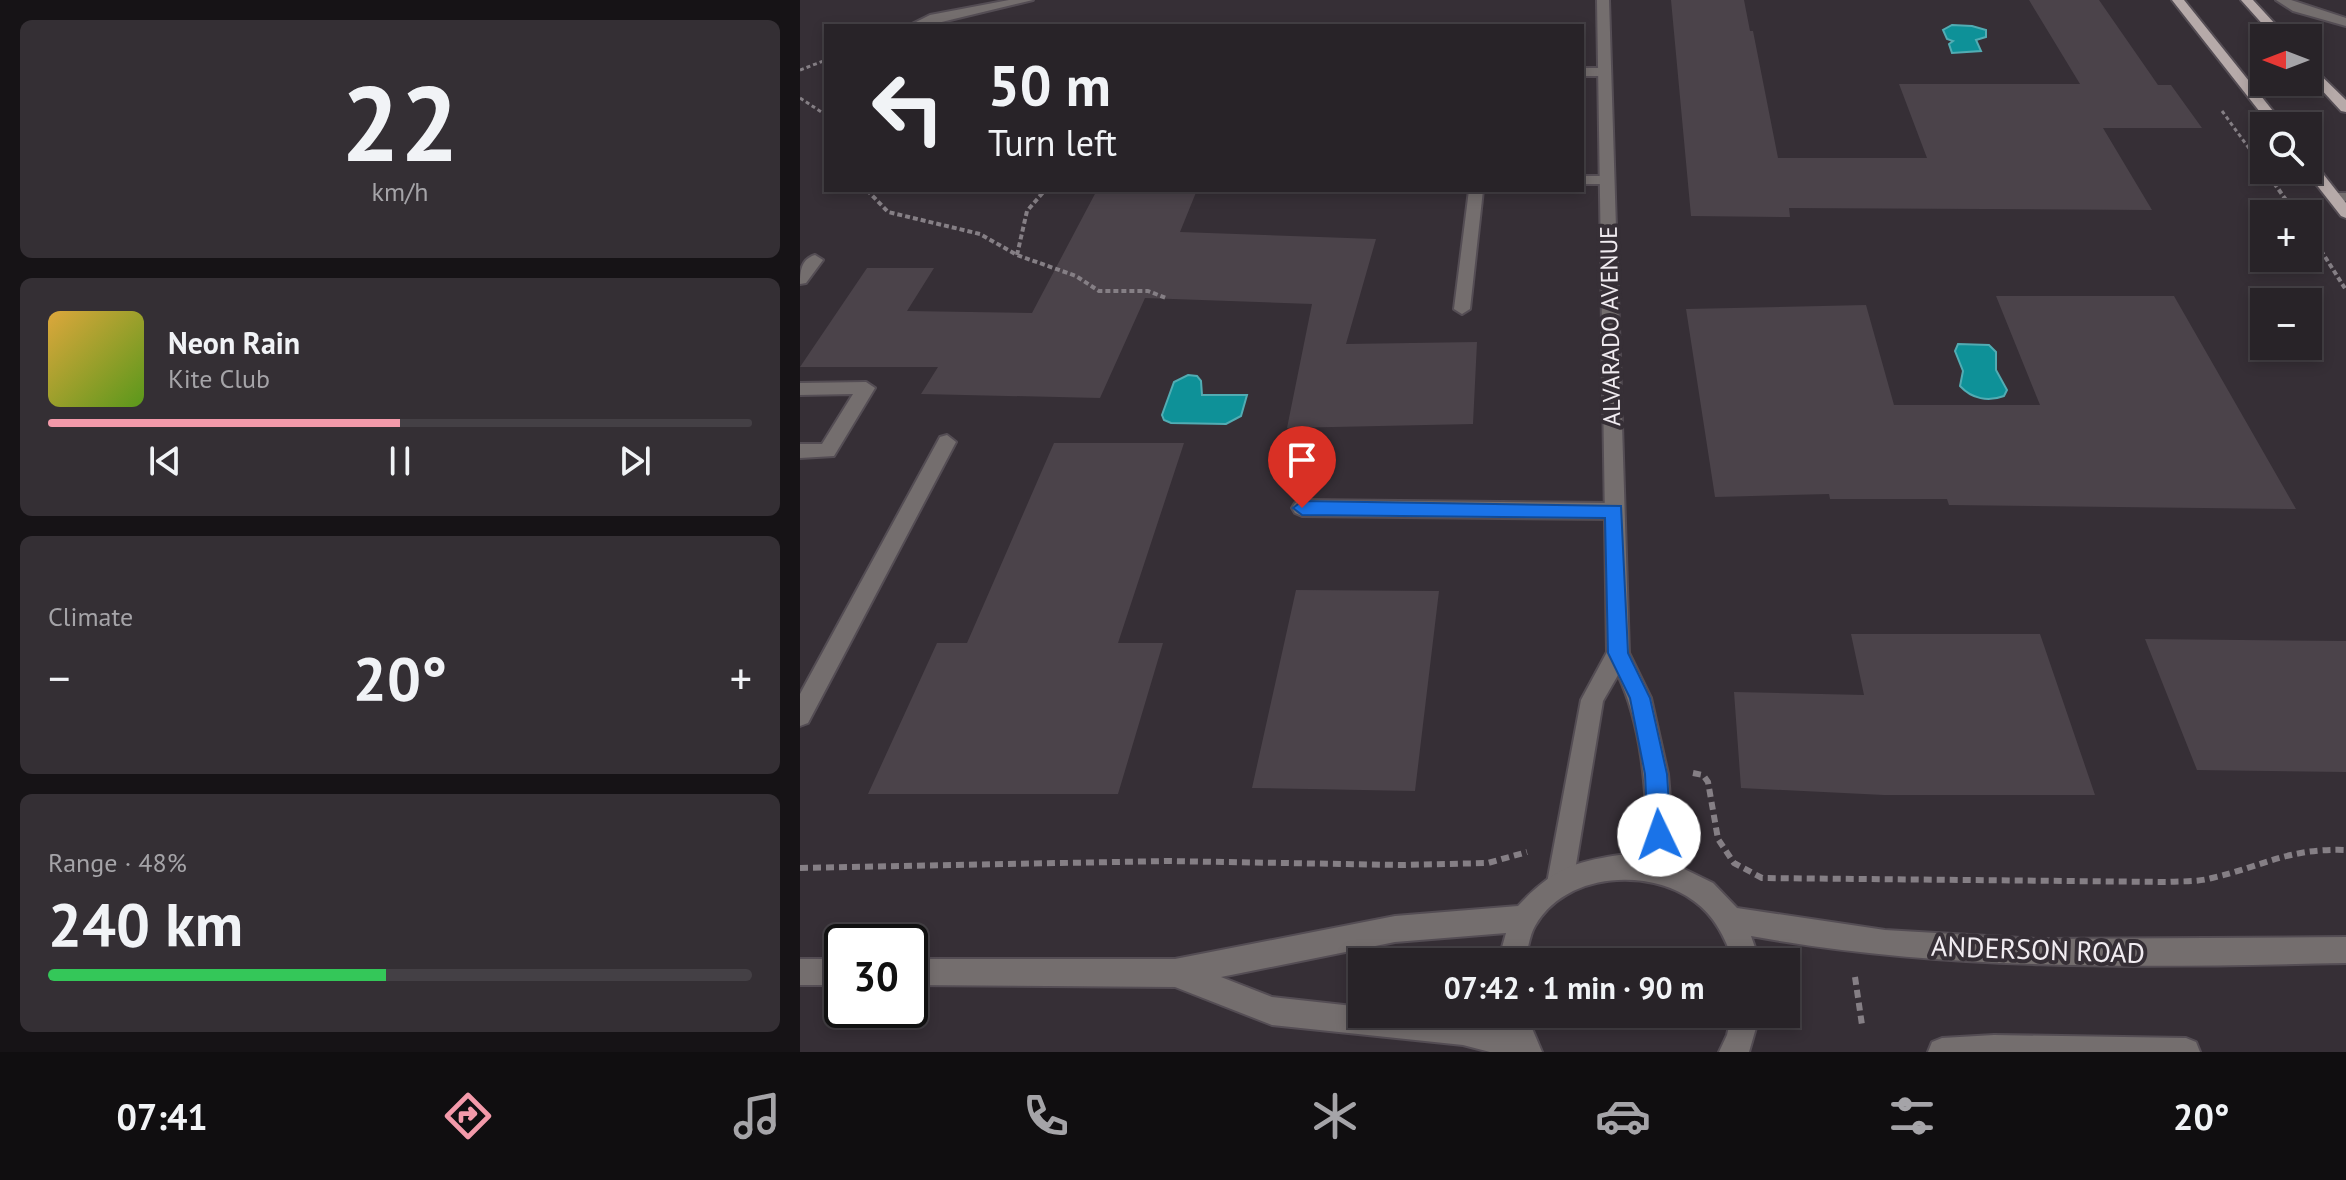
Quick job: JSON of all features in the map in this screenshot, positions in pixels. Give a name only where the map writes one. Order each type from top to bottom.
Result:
[{"type":"main road","points":[[2178,0],[2267,112]]},
{"type":"main road","points":[[2247,0],[2269,24]]},
{"type":"main road","points":[[2322,82],[2346,108]]},
{"type":"main road","points":[[2322,178],[2340,197],[2346,213]]},
{"type":"street","points":[[919,24],[934,18],[1027,0]]},
{"type":"street","name":"ALVARADO AVENUE","points":[[1603,0],[1618,653],[1640,698],[1656,774],[1663,871]]},
{"type":"street","points":[[2282,0],[2297,8],[2346,22]]},
{"type":"street","points":[[1584,72],[1603,72]]},
{"type":"street","points":[[1584,180],[1606,180]]},
{"type":"street","points":[[1462,309],[1476,192]]},
{"type":"street","points":[[800,279],[815,260]]},
{"type":"street","points":[[800,389],[866,388],[827,451],[800,451]]},
{"type":"street","points":[[800,716],[947,442]]},
{"type":"street","points":[[1302,508],[1614,511]]},
{"type":"street","points":[[1560,883],[1592,700],[1618,653]]},
{"type":"street","points":[[1513,948],[1524,919],[1542,897],[1560,883],[1594,869],[1629,865],[1663,871],[1698,887],[1732,920],[1742,948]]},
{"type":"street","points":[[928,972],[1175,973],[1395,929],[1524,919]]},
{"type":"street","name":"ANDERSON ROAD","points":[[1732,920],[1849,938],[2034,955],[2346,950]]},
{"type":"street","points":[[800,972],[824,972]]},
{"type":"street","points":[[1175,973],[1272,1011],[1463,1031],[1526,1049]]},
{"type":"street","points":[[1518,1028],[1526,1049]]},
{"type":"street","points":[[1733,1052],[1743,1028]]},
{"type":"street","points":[[1942,1052],[1994,1049],[2186,1052]]},
{"type":"path","points":[[800,70],[824,61]]},
{"type":"path","points":[[800,98],[824,114]]},
{"type":"path","points":[[869,192],[888,212],[980,234],[1017,255],[1076,276],[1099,291],[1148,291],[1166,298]]},
{"type":"path","points":[[1017,255],[1027,211],[1043,192]]},
{"type":"path","points":[[2322,252],[2346,290]]},
{"type":"path","points":[[1693,773],[1703,775],[1708,782],[1718,839],[1734,863],[1762,878],[2168,882],[2210,879],[2293,853],[2317,849],[2346,850]]},
{"type":"path","points":[[800,868],[1166,861],[1402,865],[1488,863],[1523,856],[1531,849]]},
{"type":"path","points":[[1854,973],[1862,1025]]},
{"type":"water","points":[[1952,25],[1986,30],[1986,37],[1976,40],[1981,51],[1952,53],[1949,44],[1953,41],[1947,39],[1943,30]]},
{"type":"water","points":[[1958,344],[1989,345],[1996,352],[1996,370],[2007,390],[2004,396],[1980,398],[1960,386],[1963,371],[1955,351]]},
{"type":"water","points":[[1188,375],[1197,376],[1201,381],[1202,395],[1247,395],[1241,416],[1226,424],[1171,423],[1164,420],[1162,415],[1174,382]]},
{"type":"building","points":[[1671,0],[1744,0],[1778,158],[1927,158],[1899,84],[2080,84],[2029,0],[2099,0],[2158,85],[2171,85],[2202,128],[2103,128],[2152,210],[1789,208],[1790,217],[1691,216]]},
{"type":"building","points":[[1096,192],[1196,192],[1180,232],[1376,239],[1346,344],[1477,342],[1473,424],[1287,428],[1312,304],[1145,298],[1100,398],[921,394],[938,367],[800,367],[867,268],[934,268],[907,311],[1032,313]]},
{"type":"building","points":[[1996,296],[2174,296],[2296,509],[1949,505],[1947,499],[1830,499],[1829,494],[1715,497],[1686,309],[1866,305],[1894,405],[2040,405]]},
{"type":"building","points":[[1054,443],[1184,443],[1118,643],[1163,643],[1118,794],[868,794],[937,643],[967,643]]},
{"type":"building","points":[[1296,590],[1439,591],[1415,791],[1252,788]]},
{"type":"building","points":[[1851,634],[2040,634],[2095,795],[1884,795],[1741,788],[1734,692],[1864,695]]},
{"type":"building","points":[[2145,639],[2346,641],[2346,772],[2197,770]]},
{"type":"route","points":[[1302,508],[1614,511],[1618,653],[1640,698],[1656,774],[1659,835]]}]
